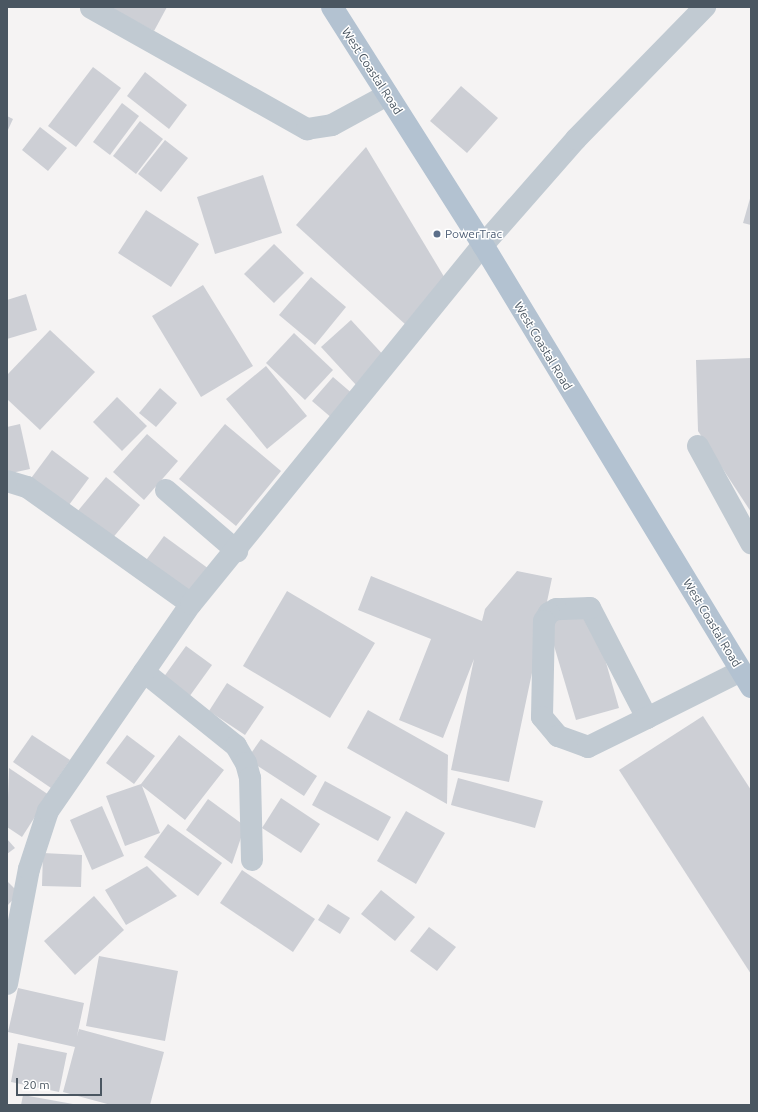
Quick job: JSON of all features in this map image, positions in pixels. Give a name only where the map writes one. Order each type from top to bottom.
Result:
[{"type":"main road","name":"West Coastal Road","points":[[332,7],[483,245],[746,679]]},
{"type":"street","points":[[7,984],[29,869],[48,811],[191,604],[237,551],[483,245],[576,139],[705,7]]},
{"type":"street","points":[[91,8],[307,129],[332,125],[387,95]]},
{"type":"street","points":[[698,446],[751,543]]},
{"type":"street","points":[[7,481],[27,487],[191,604]]},
{"type":"street","points":[[166,490],[237,551]]},
{"type":"street","points":[[647,718],[590,608],[556,609],[549,613],[544,621],[542,718],[558,736],[588,747],[647,718],[746,679]]},
{"type":"street","points":[[144,672],[236,746],[246,763],[250,778],[252,860]]},
{"type":"building","points":[[109,7],[167,7],[154,31]]},
{"type":"building","points":[[93,67],[121,88],[76,147],[48,126]]},
{"type":"building","points":[[145,72],[187,105],[169,129],[127,96]]},
{"type":"building","points":[[461,86],[498,118],[467,153],[430,121]]},
{"type":"building","points":[[122,103],[139,116],[110,155],[93,142]]},
{"type":"building","points":[[7,116],[13,119],[7,132]]},
{"type":"building","points":[[140,121],[163,139],[136,174],[113,156]]},
{"type":"building","points":[[40,127],[67,148],[48,171],[22,150]]},
{"type":"building","points":[[165,140],[188,158],[161,192],[138,174]]},
{"type":"building","points":[[366,147],[446,280],[406,325],[296,225]]},
{"type":"building","points":[[263,175],[282,233],[215,254],[197,197]]},
{"type":"building","points":[[751,195],[751,225],[743,223]]},
{"type":"building","points":[[146,210],[199,244],[171,287],[118,253]]},
{"type":"building","points":[[274,244],[304,273],[274,303],[244,274]]},
{"type":"building","points":[[311,277],[346,307],[315,345],[279,315]]},
{"type":"building","points":[[203,285],[253,366],[201,397],[152,316]]},
{"type":"building","points":[[26,294],[37,330],[7,339],[7,300]]},
{"type":"building","points":[[351,320],[387,359],[357,386],[321,347]]},
{"type":"building","points":[[50,330],[95,372],[40,430],[7,399],[7,375]]},
{"type":"building","points":[[294,333],[333,370],[305,400],[266,363]]},
{"type":"building","points":[[751,358],[751,512],[698,431],[696,360]]},
{"type":"building","points":[[266,366],[307,416],[267,449],[226,399]]},
{"type":"building","points":[[333,377],[354,395],[333,419],[312,401]]},
{"type":"building","points":[[160,388],[177,403],[156,427],[139,413]]},
{"type":"building","points":[[117,397],[147,426],[122,451],[93,422]]},
{"type":"building","points":[[20,424],[30,469],[7,474],[7,427]]},
{"type":"building","points":[[225,424],[281,471],[236,526],[179,479]]},
{"type":"building","points":[[147,434],[178,461],[144,500],[113,472]]},
{"type":"building","points":[[52,450],[89,478],[66,509],[29,481]]},
{"type":"building","points":[[106,477],[140,505],[111,540],[77,512]]},
{"type":"building","points":[[164,536],[209,569],[180,608],[135,575]]},
{"type":"building","points":[[517,571],[552,578],[509,782],[451,770],[474,659],[443,738],[399,720],[431,639],[358,610],[371,576],[482,621],[485,609]]},
{"type":"building","points":[[287,591],[375,643],[330,718],[243,666]]},
{"type":"building","points":[[591,610],[619,708],[576,720],[547,622]]},
{"type":"building","points":[[186,646],[212,665],[189,697],[163,678]]},
{"type":"building","points":[[227,683],[264,707],[245,735],[209,711]]},
{"type":"building","points":[[368,710],[448,755],[447,804],[347,748]]},
{"type":"building","points":[[703,716],[751,790],[751,974],[619,770]]},
{"type":"building","points":[[32,735],[70,760],[51,788],[13,762]]},
{"type":"building","points":[[127,735],[155,756],[134,784],[106,763]]},
{"type":"building","points":[[179,735],[224,770],[185,820],[142,786],[160,833],[125,846],[106,796],[141,784]]},
{"type":"building","points":[[261,739],[317,776],[304,796],[247,759]]},
{"type":"building","points":[[9,768],[49,795],[22,837],[7,827]]},
{"type":"building","points":[[458,778],[543,801],[535,828],[451,805]]},
{"type":"building","points":[[325,781],[391,817],[378,841],[312,805]]},
{"type":"building","points":[[281,798],[320,824],[301,853],[262,828]]},
{"type":"building","points":[[208,799],[245,826],[232,864],[186,830]]},
{"type":"building","points":[[102,806],[124,856],[92,870],[70,820]]},
{"type":"building","points":[[406,811],[445,833],[416,884],[377,861]]},
{"type":"building","points":[[168,824],[222,863],[198,896],[144,857]]},
{"type":"building","points":[[7,839],[15,848],[7,854]]},
{"type":"building","points":[[43,853],[82,855],[81,887],[42,886]]},
{"type":"building","points":[[147,866],[177,896],[126,925],[105,890]]},
{"type":"building","points":[[242,870],[315,919],[293,952],[220,903]]},
{"type":"building","points":[[7,881],[19,893],[7,906]]},
{"type":"building","points":[[381,890],[415,917],[395,941],[361,914]]},
{"type":"building","points":[[94,896],[124,930],[75,975],[44,941]]},
{"type":"building","points":[[328,904],[350,918],[340,934],[318,920]]},
{"type":"building","points":[[429,927],[456,947],[437,971],[410,951]]},
{"type":"building","points":[[99,956],[178,971],[165,1041],[86,1026]]},
{"type":"building","points":[[18,988],[84,1003],[77,1036],[79,1029],[164,1052],[150,1105],[111,1105],[63,1092],[75,1047],[8,1032]]},
{"type":"building","points":[[18,1043],[67,1053],[59,1092],[11,1082]]},
{"type":"building","points":[[23,1095],[73,1104],[73,1105],[21,1105]]},
{"type":"place","name":"PowerTrac","points":[[437,234]]}]
